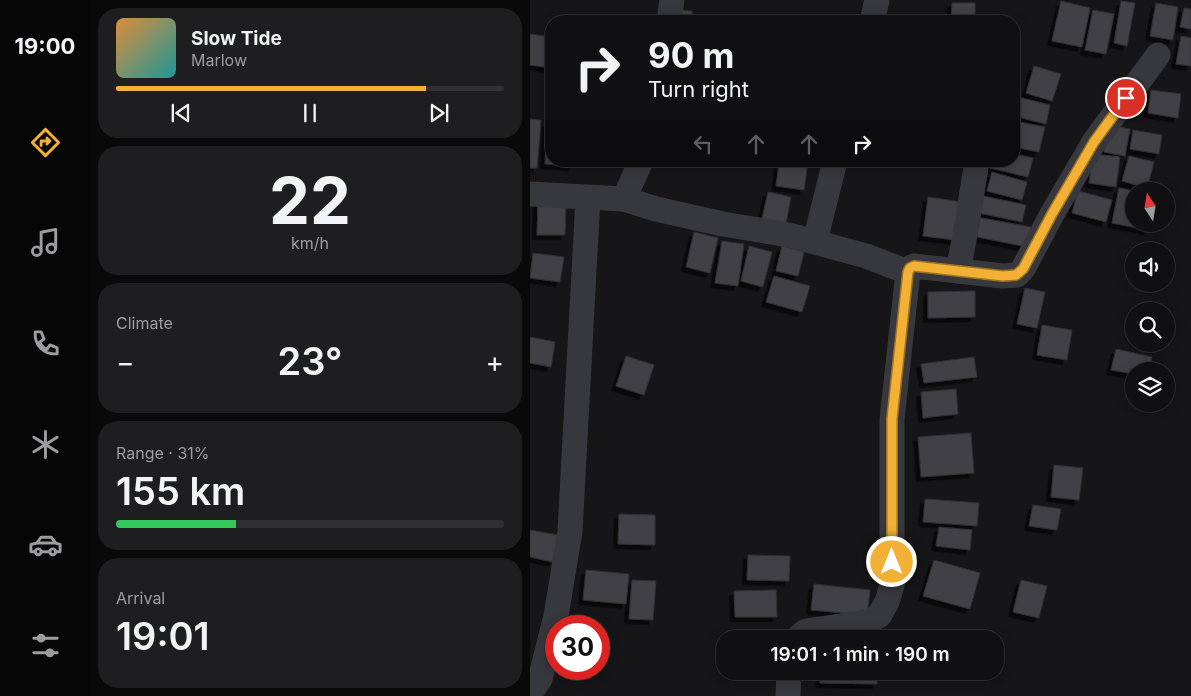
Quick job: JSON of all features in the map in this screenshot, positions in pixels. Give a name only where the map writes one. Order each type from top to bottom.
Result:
[{"type":"street","points":[[669,15],[672,0]]},
{"type":"street","points":[[873,15],[877,0]]},
{"type":"street","points":[[818,630],[866,622],[878,616],[887,602],[892,585],[892,419],[908,272],[910,268],[914,266],[1003,276],[1016,275],[1023,269],[1052,214],[1094,142],[1158,54]]},
{"type":"street","points":[[624,200],[638,167]]},
{"type":"street","points":[[814,241],[833,167]]},
{"type":"street","points":[[958,271],[968,224],[976,167]]},
{"type":"street","points":[[530,194],[624,200],[724,224],[814,241],[866,256],[908,272]]},
{"type":"street","points":[[530,693],[540,679],[556,616],[570,531],[588,198]]},
{"type":"street","points":[[788,696],[789,680]]},
{"type":"building","points":[[1061,1],[1090,8],[1082,47],[1052,41]]},
{"type":"building","points":[[1121,1],[1135,3],[1127,46],[1114,43]]},
{"type":"building","points":[[952,3],[975,3],[975,15],[951,15]]},
{"type":"building","points":[[1156,3],[1178,7],[1173,40],[1150,36]]},
{"type":"building","points":[[1184,8],[1191,9],[1191,29],[1180,27]]},
{"type":"building","points":[[673,10],[692,11],[692,15],[673,15]]},
{"type":"building","points":[[1093,10],[1114,14],[1106,54],[1085,50]]},
{"type":"building","points":[[530,34],[545,36],[545,67],[530,65]]},
{"type":"building","points":[[1181,36],[1191,38],[1191,66],[1176,64]]},
{"type":"building","points":[[1034,66],[1061,74],[1052,101],[1026,93]]},
{"type":"building","points":[[1151,90],[1181,94],[1178,118],[1148,113]]},
{"type":"building","points":[[1020,98],[1050,105],[1046,124],[1020,118]]},
{"type":"building","points":[[530,119],[541,120],[537,168],[530,168]]},
{"type":"building","points":[[1020,122],[1045,127],[1039,152],[1020,148]]},
{"type":"building","points":[[1109,125],[1130,129],[1125,156],[1104,152]]},
{"type":"building","points":[[1133,130],[1162,135],[1159,154],[1130,149]]},
{"type":"building","points":[[1093,154],[1120,157],[1116,187],[1089,183]]},
{"type":"building","points":[[1020,155],[1033,158],[1028,177],[990,168],[1020,167]]},
{"type":"building","points":[[1129,156],[1154,162],[1149,182],[1122,181]]},
{"type":"building","points":[[779,167],[807,168],[804,190],[776,186]]},
{"type":"building","points":[[992,172],[1027,182],[1022,200],[987,191]]},
{"type":"building","points":[[1119,188],[1125,189],[1125,226],[1112,223]]},
{"type":"building","points":[[1078,191],[1112,200],[1106,222],[1072,213]]},
{"type":"building","points":[[768,192],[791,197],[785,229],[761,223]]},
{"type":"building","points":[[983,196],[1026,205],[1022,222],[979,213]]},
{"type":"building","points":[[928,197],[969,203],[963,241],[923,236]]},
{"type":"building","points":[[538,200],[566,201],[565,235],[537,235]]},
{"type":"building","points":[[976,217],[1031,227],[1027,247],[973,236]]},
{"type":"building","points":[[694,232],[718,238],[710,273],[686,267]]},
{"type":"building","points":[[722,241],[744,244],[738,286],[715,283]]},
{"type":"building","points":[[749,246],[772,252],[763,287],[741,281]]},
{"type":"building","points":[[782,246],[804,252],[798,276],[776,271]]},
{"type":"building","points":[[533,253],[564,257],[560,282],[530,278]]},
{"type":"building","points":[[774,276],[810,286],[802,312],[766,302]]},
{"type":"building","points":[[1025,288],[1045,292],[1037,328],[1017,324]]},
{"type":"building","points":[[975,291],[975,317],[928,318],[928,292]]},
{"type":"building","points":[[1042,325],[1072,330],[1067,360],[1037,355]]},
{"type":"building","points":[[530,337],[555,342],[551,367],[530,363]]},
{"type":"building","points":[[1116,349],[1152,357],[1151,362],[1125,362],[1125,372],[1111,370]]},
{"type":"building","points":[[626,356],[654,365],[644,395],[616,386]]},
{"type":"building","points":[[974,357],[977,377],[924,383],[921,364]]},
{"type":"building","points":[[956,389],[958,414],[923,418],[921,392]]},
{"type":"building","points":[[971,433],[974,473],[921,477],[918,437]]},
{"type":"building","points":[[1054,465],[1083,468],[1079,500],[1051,497]]},
{"type":"building","points":[[925,499],[979,503],[977,526],[923,522]]},
{"type":"building","points":[[1033,505],[1061,509],[1057,530],[1029,526]]},
{"type":"building","points":[[619,514],[655,515],[655,545],[618,544]]},
{"type":"building","points":[[939,527],[972,530],[970,550],[936,546]]},
{"type":"building","points":[[530,530],[558,535],[553,562],[530,557]]},
{"type":"building","points":[[748,555],[790,556],[789,581],[747,580]]},
{"type":"building","points":[[934,560],[980,573],[970,609],[923,596]]},
{"type":"building","points":[[586,570],[629,574],[626,604],[583,600]]},
{"type":"building","points":[[632,580],[656,581],[653,620],[629,619]]},
{"type":"building","points":[[1021,580],[1047,586],[1039,618],[1013,612]]},
{"type":"building","points":[[814,584],[870,590],[867,615],[811,610]]},
{"type":"building","points":[[776,590],[777,617],[735,617],[734,591]]},
{"type":"building","points":[[820,680],[877,680],[877,684],[820,683]]},
{"type":"route","points":[[892,562],[892,419],[908,272],[910,268],[914,266],[1003,276],[1016,275],[1023,269],[1052,214],[1094,142],[1126,98]]}]
